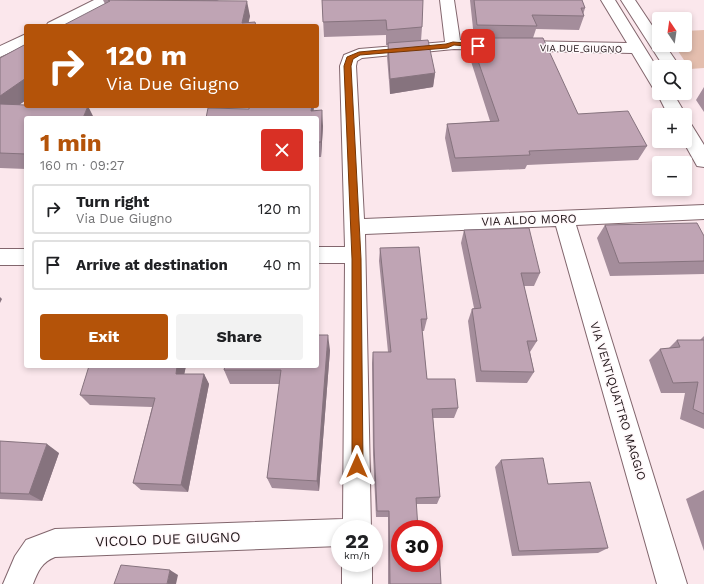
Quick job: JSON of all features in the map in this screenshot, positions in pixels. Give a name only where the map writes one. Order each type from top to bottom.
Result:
[{"type":"street","points":[[57,24],[105,0]]},
{"type":"street","points":[[447,0],[453,44]]},
{"type":"street","points":[[608,0],[652,72]]},
{"type":"street","points":[[628,0],[667,60]]},
{"type":"street","points":[[0,52],[24,40]]},
{"type":"street","name":"VIA DUE GIUGNO","points":[[357,520],[356,254],[348,66],[350,58],[359,54],[447,46],[453,44],[638,48]]},
{"type":"street","points":[[692,140],[704,161]]},
{"type":"street","name":"VIA ALDO MORO","points":[[355,227],[704,212]]},
{"type":"street","name":"VIA VENTIQUATTRO MAGGIO","points":[[564,218],[672,584]]},
{"type":"street","points":[[319,255],[356,254]]},
{"type":"street","points":[[0,257],[24,257]]},
{"type":"street","name":"VICOLO DUE GIUGNO","points":[[18,584],[25,566],[36,550],[55,543],[331,532]]},
{"type":"street","points":[[357,572],[357,584]]},
{"type":"shaded area","points":[[704,30],[704,68],[692,69],[692,60],[684,60],[679,52],[692,52],[692,31]]},
{"type":"building","points":[[108,0],[247,1],[242,23],[255,22],[256,24],[66,24],[110,1]]},
{"type":"building","points":[[322,0],[423,0],[422,27],[387,30],[386,20],[323,22]]},
{"type":"building","points":[[474,0],[582,0],[585,8],[581,8],[584,16],[532,15],[537,26],[477,25]]},
{"type":"building","points":[[470,38],[543,38],[578,114],[628,111],[647,146],[529,151],[530,155],[455,158],[447,124],[499,121]]},
{"type":"building","points":[[428,40],[435,73],[390,79],[388,43]]},
{"type":"building","points":[[24,45],[24,79],[0,96],[0,58]]},
{"type":"building","points":[[0,104],[24,105],[24,108],[87,108],[84,116],[24,116],[24,154],[0,153]]},
{"type":"building","points":[[208,108],[312,108],[311,111],[322,110],[321,142],[319,142],[319,116],[206,116]]},
{"type":"building","points":[[697,223],[704,236],[704,261],[619,263],[605,225]]},
{"type":"building","points":[[529,228],[540,273],[521,273],[537,341],[527,341],[534,372],[481,371],[472,309],[481,308],[464,230]]},
{"type":"building","points":[[419,247],[427,319],[421,319],[427,379],[455,379],[458,408],[432,409],[440,497],[416,498],[417,520],[391,520],[391,572],[440,572],[441,584],[390,584],[389,511],[377,511],[374,447],[373,352],[391,352],[380,248]]},
{"type":"building","points":[[319,335],[328,335],[317,481],[267,478],[281,370],[224,370],[224,368],[319,368]]},
{"type":"building","points":[[677,340],[704,340],[704,414],[693,409],[698,382],[673,383],[660,349],[680,347]]},
{"type":"building","points":[[88,368],[177,368],[176,374],[204,374],[181,485],[133,483],[155,398],[80,395]]},
{"type":"building","points":[[0,441],[47,444],[29,494],[0,493]]},
{"type":"building","points":[[543,458],[548,484],[590,482],[608,548],[519,551],[501,460]]},
{"type":"building","points":[[121,565],[170,570],[167,584],[114,584]]},
{"type":"route","points":[[357,466],[356,259],[348,66],[350,58],[359,54],[447,46],[453,44],[478,46]]}]
